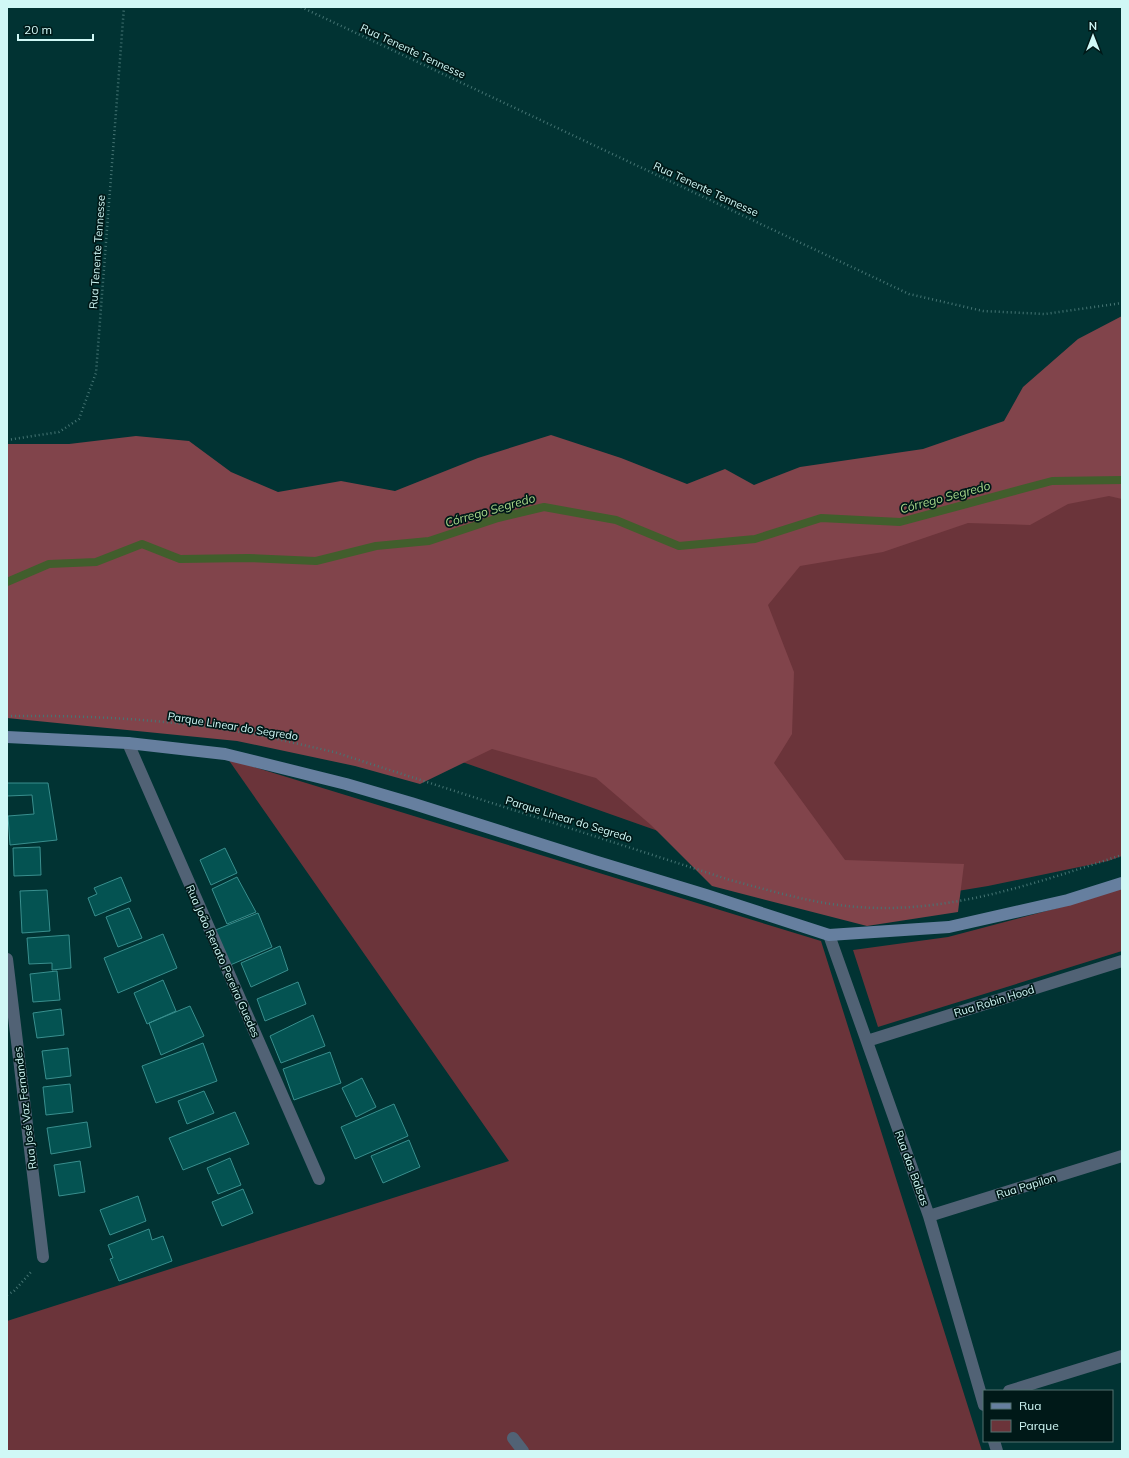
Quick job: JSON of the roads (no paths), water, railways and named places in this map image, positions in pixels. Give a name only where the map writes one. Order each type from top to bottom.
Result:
[{"type":"main road","points":[[7,737],[128,744],[225,754],[346,784],[411,803],[829,935],[949,927],[1068,900],[1122,883]]},
{"type":"street","name":"Rua João Renato Pereira Guedes","points":[[128,744],[319,1179]]},
{"type":"street","name":"Rua das Balsas","points":[[829,935],[929,1216],[983,1401]]},
{"type":"street","name":"Rua José Vaz Fernandes","points":[[7,959],[43,1257]]},
{"type":"street","name":"Rua Robin Hood","points":[[867,1041],[1122,961]]},
{"type":"street","name":"Rua Papilon","points":[[929,1216],[1122,1156]]},
{"type":"street","points":[[1012,1390],[1122,1356]]},
{"type":"street","points":[[514,1438],[523,1451]]},
{"type":"waterway","name":"Córrego Segredo","points":[[7,582],[49,564],[96,562],[142,544],[180,559],[248,558],[316,561],[376,546],[429,541],[498,518],[544,507],[616,520],[679,546],[755,539],[821,518],[900,522],[1052,481],[1122,480]]}]
